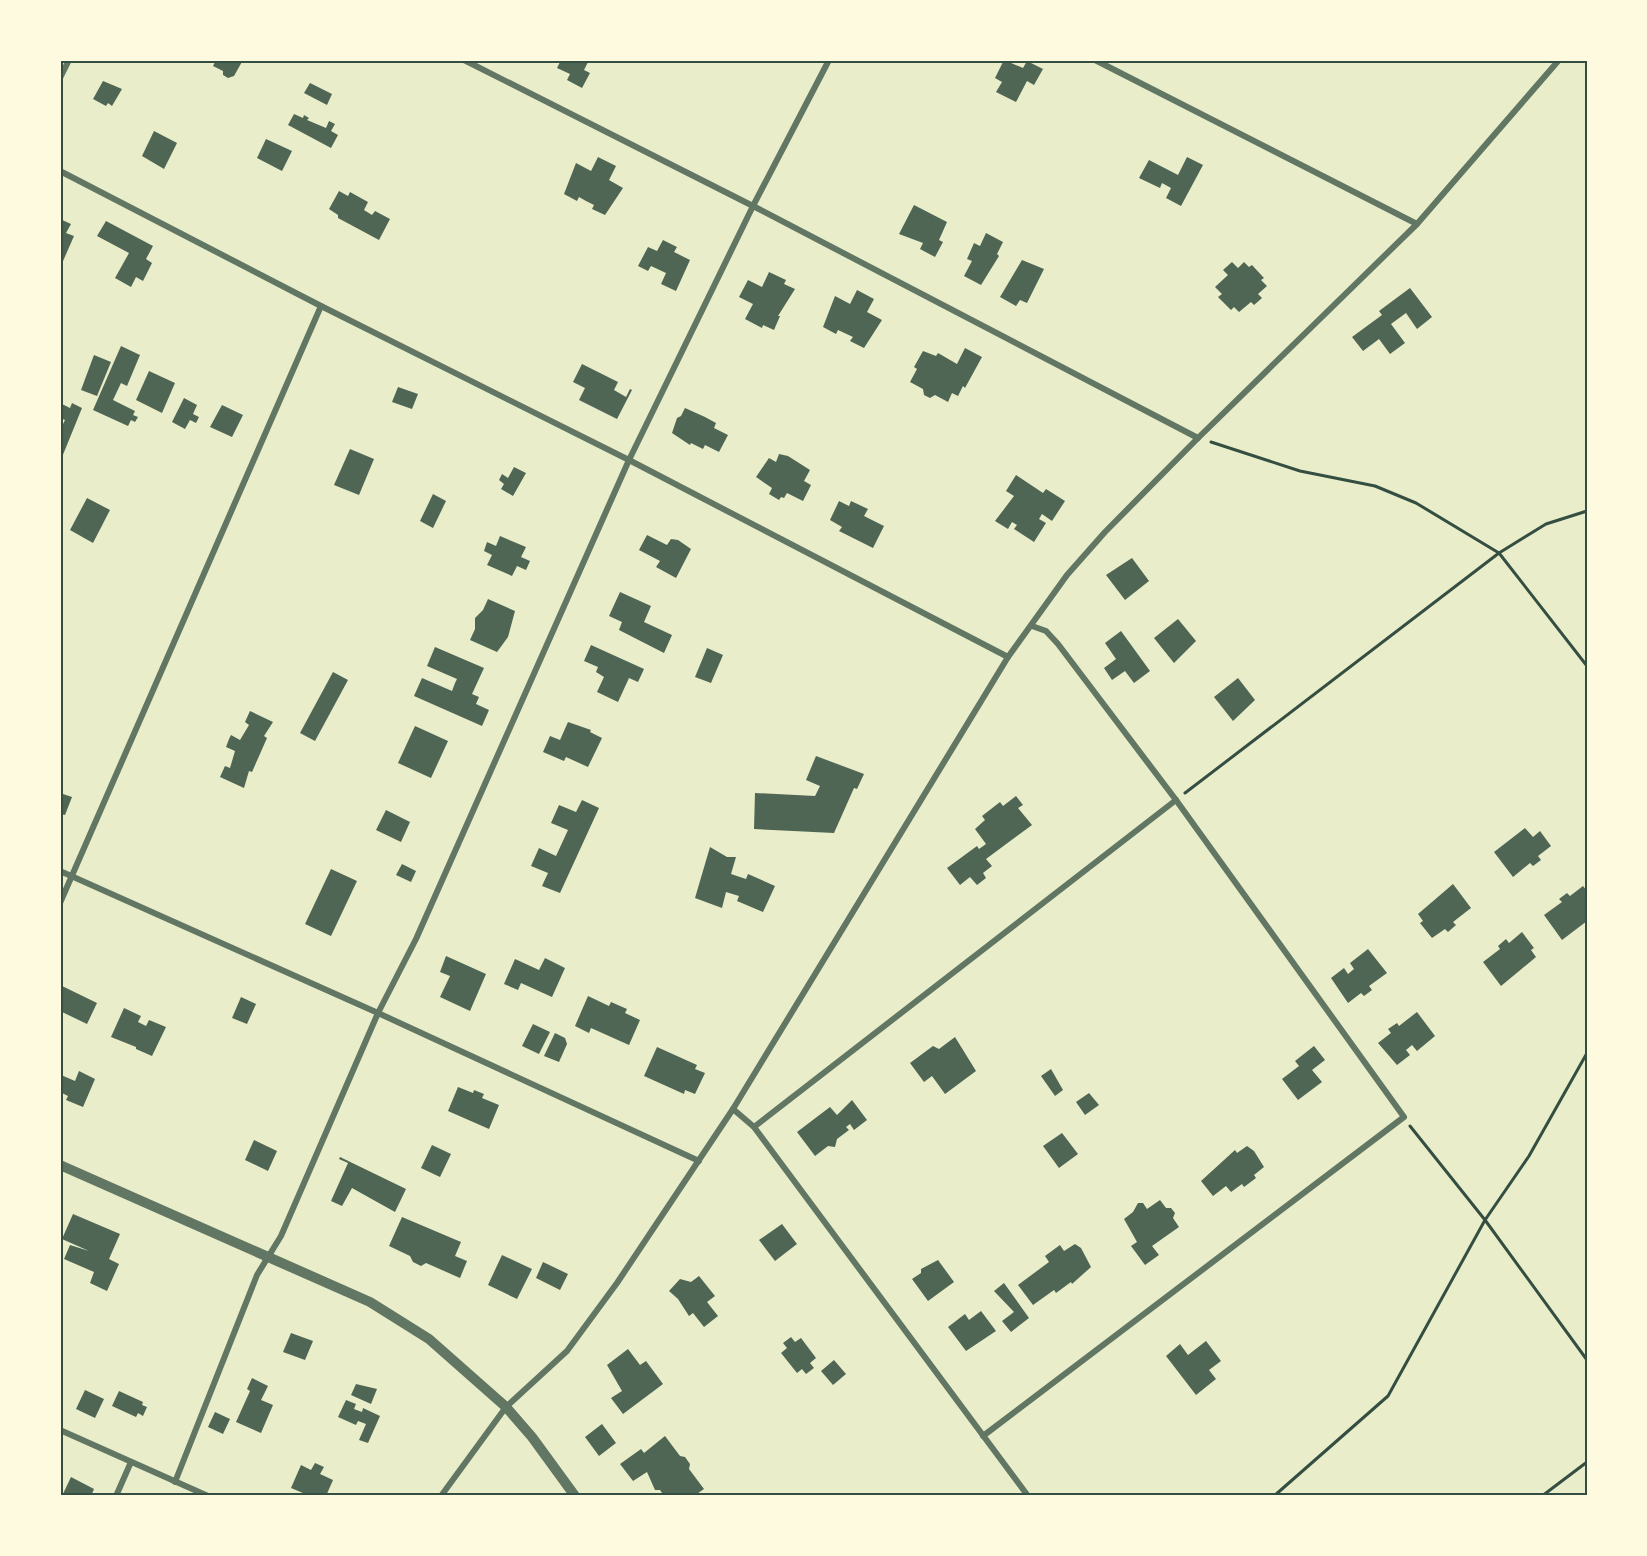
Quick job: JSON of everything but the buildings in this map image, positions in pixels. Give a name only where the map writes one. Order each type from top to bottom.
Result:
[{"type":"street","points":[[60,78],[69,60]]},
{"type":"street","points":[[464,60],[753,206],[1198,438]]},
{"type":"street","points":[[176,1482],[257,1275],[281,1236],[378,1013],[416,939],[629,460],[753,206],[829,60]]},
{"type":"street","points":[[1095,60],[1417,224]]},
{"type":"street","points":[[441,1496],[506,1407],[567,1351],[617,1283],[733,1109],[1008,657],[1066,575],[1104,532],[1198,438],[1417,224],[1559,60]]},
{"type":"street","points":[[60,171],[321,306],[629,460],[1008,657]]},
{"type":"street","points":[[60,903],[321,306]]},
{"type":"street","points":[[983,1436],[1404,1118],[1176,800],[1058,644],[1046,631],[1032,626]]},
{"type":"street","points":[[754,1127],[1176,800]]},
{"type":"street","points":[[60,871],[378,1013],[699,1161]]},
{"type":"street","points":[[733,1109],[754,1127],[1028,1496]]},
{"type":"street","points":[[60,1165],[370,1302],[429,1339],[506,1407],[532,1437],[575,1496]]},
{"type":"street","points":[[60,1430],[208,1496]]},
{"type":"street","points":[[116,1496],[131,1462]]},
{"type":"path","points":[[1198,438],[1300,471],[1375,486],[1416,502],[1499,554],[1587,666]]},
{"type":"path","points":[[1176,800],[1499,554],[1546,524],[1587,511]]},
{"type":"path","points":[[1274,1496],[1388,1396],[1485,1220],[1529,1156],[1587,1053]]},
{"type":"path","points":[[1404,1118],[1485,1220],[1587,1360]]},
{"type":"path","points":[[1542,1496],[1587,1462]]}]
